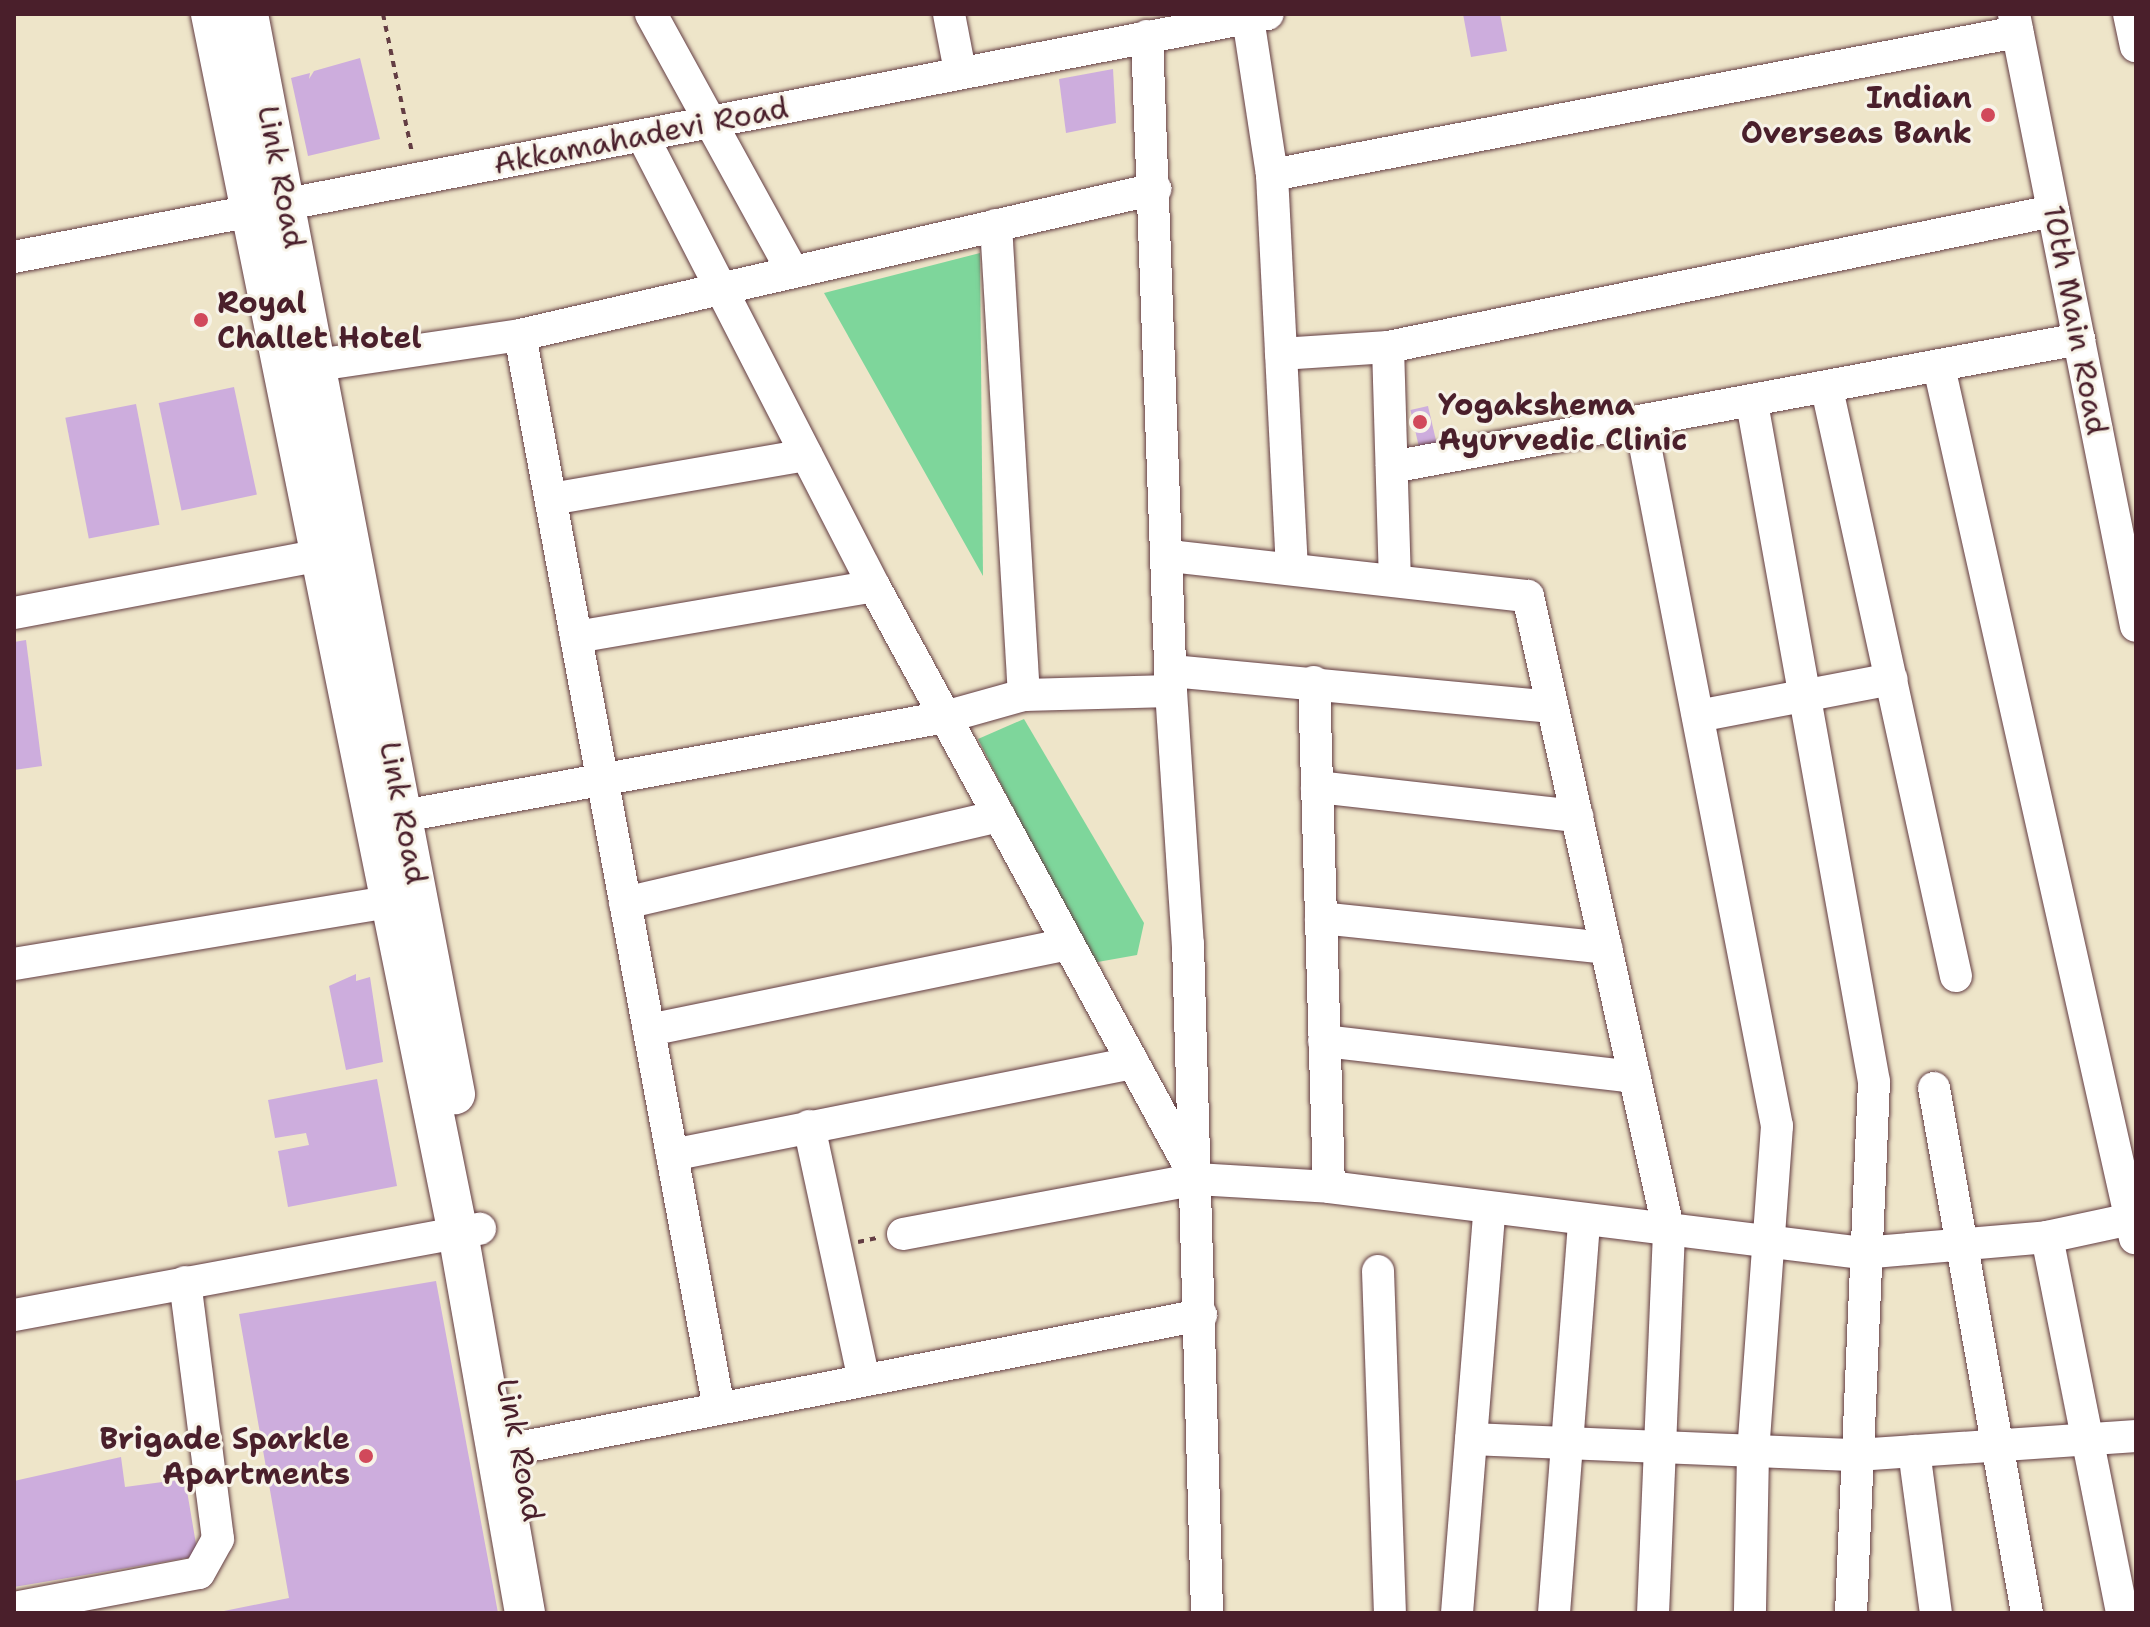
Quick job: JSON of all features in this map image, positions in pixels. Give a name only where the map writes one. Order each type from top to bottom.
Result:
[{"type":"main road","points":[[211,14],[249,211],[334,552],[387,902],[469,1231],[525,1613]]},
{"type":"main road","name":"Link Road","points":[[248,14],[317,365],[334,552],[403,816],[469,1231],[553,1613]]},
{"type":"street","points":[[651,14],[792,271]]},
{"type":"street","points":[[949,14],[960,71]]},
{"type":"street","points":[[2129,14],[2136,46]]},
{"type":"street","name":"Akkamahadevi Road","points":[[14,257],[643,137],[960,71],[1258,16]]},
{"type":"street","points":[[1258,16],[1272,175],[1292,568]]},
{"type":"street","points":[[1272,175],[2016,23]]},
{"type":"street","name":"10th Main Road","points":[[2016,23],[2136,626]]},
{"type":"street","points":[[1147,36],[1169,556],[1171,681],[1196,1179],[1207,1613]]},
{"type":"street","points":[[643,137],[874,586],[1196,1179]]},
{"type":"street","points":[[317,365],[520,335],[1155,189]]},
{"type":"street","points":[[1281,354],[1388,347],[2053,211]]},
{"type":"street","points":[[996,225],[1024,695]]},
{"type":"street","points":[[520,335],[719,1409]]},
{"type":"street","points":[[1392,467],[1641,425],[2079,339]]},
{"type":"street","points":[[1388,347],[1395,580]]},
{"type":"street","points":[[903,1234],[1196,1179],[1329,1187],[1489,1212],[1862,1253],[2135,1226],[1939,367]]},
{"type":"street","points":[[1827,389],[1956,976]]},
{"type":"street","points":[[1752,403],[1874,1082],[1862,1253],[1851,1613]]},
{"type":"street","points":[[1641,425],[1777,1126],[1753,1453],[1750,1613]]},
{"type":"street","points":[[551,499],[806,455]]},
{"type":"street","points":[[14,613],[334,552]]},
{"type":"street","points":[[1169,556],[1528,596],[1669,1232],[1664,1448],[1653,1613]]},
{"type":"street","points":[[576,637],[874,586]]},
{"type":"street","points":[[1698,716],[1804,693],[1892,679]]},
{"type":"street","points":[[403,816],[603,782],[945,717],[1024,695],[1171,681],[1314,682],[1552,707]]},
{"type":"street","points":[[1314,682],[1329,1187]]},
{"type":"street","points":[[1317,787],[1577,816]]},
{"type":"street","points":[[625,903],[999,816]]},
{"type":"street","points":[[14,964],[387,902]]},
{"type":"street","points":[[1321,918],[1606,948]]},
{"type":"street","points":[[649,1030],[1068,944]]},
{"type":"street","points":[[1324,1041],[1635,1077]]},
{"type":"street","points":[[672,1155],[1133,1063]]},
{"type":"street","points":[[1934,1088],[2027,1613]]},
{"type":"street","points":[[809,1126],[863,1376]]},
{"type":"street","points":[[1457,1613],[1489,1212]]},
{"type":"street","points":[[1554,1613],[1584,1222]]},
{"type":"street","points":[[14,1315],[469,1231]]},
{"type":"street","points":[[2047,1237],[2122,1613]]},
{"type":"street","points":[[1378,1271],[1390,1613]]},
{"type":"street","points":[[14,1608],[199,1573],[218,1539],[185,1282]]},
{"type":"street","points":[[518,1448],[719,1409],[863,1376],[1201,1315]]},
{"type":"street","points":[[1471,1439],[1857,1455],[2136,1436]]},
{"type":"street","points":[[1914,1451],[1936,1613]]},
{"type":"path","points":[[383,14],[417,179]]},
{"type":"path","points":[[834,1246],[903,1234]]},
{"type":"green space","points":[[980,253],[983,576],[824,293]]},
{"type":"green space","points":[[1024,719],[1144,923],[1137,955],[1092,963],[978,739]]},
{"type":"building","points":[[1463,14],[1500,14],[1507,51],[1471,57]]},
{"type":"building","points":[[360,58],[380,139],[308,156],[291,78],[310,73],[309,79],[314,71]]},
{"type":"building","points":[[1113,69],[1116,123],[1066,133],[1059,79]]},
{"type":"building","points":[[234,387],[257,495],[182,511],[159,403]]},
{"type":"building","points":[[136,404],[159,525],[89,538],[65,418]]},
{"type":"building","points":[[1428,406],[1438,449],[1420,453],[1410,410]]},
{"type":"building","points":[[26,640],[42,766],[14,770],[14,642]]},
{"type":"building","points":[[356,974],[356,981],[370,977],[383,1062],[346,1070],[329,986]]},
{"type":"building","points":[[377,1079],[397,1186],[288,1207],[278,1151],[309,1145],[306,1133],[275,1138],[268,1100]]},
{"type":"building","name":"Brigade Sparkle Apartments","points":[[436,1281],[498,1613],[214,1613],[289,1598],[239,1314]]},
{"type":"building","points":[[121,1457],[125,1487],[185,1479],[198,1556],[14,1587],[14,1481]]},
{"type":"place","name":"Indian Overseas Bank","points":[[1988,115]]},
{"type":"place","name":"Royal Challet Hotel","points":[[201,320]]},
{"type":"place","name":"Yogakshema Ayurvedic Clinic","points":[[1420,422]]},
{"type":"place","name":"Brigade Sparkle Apartments","points":[[366,1456]]}]
